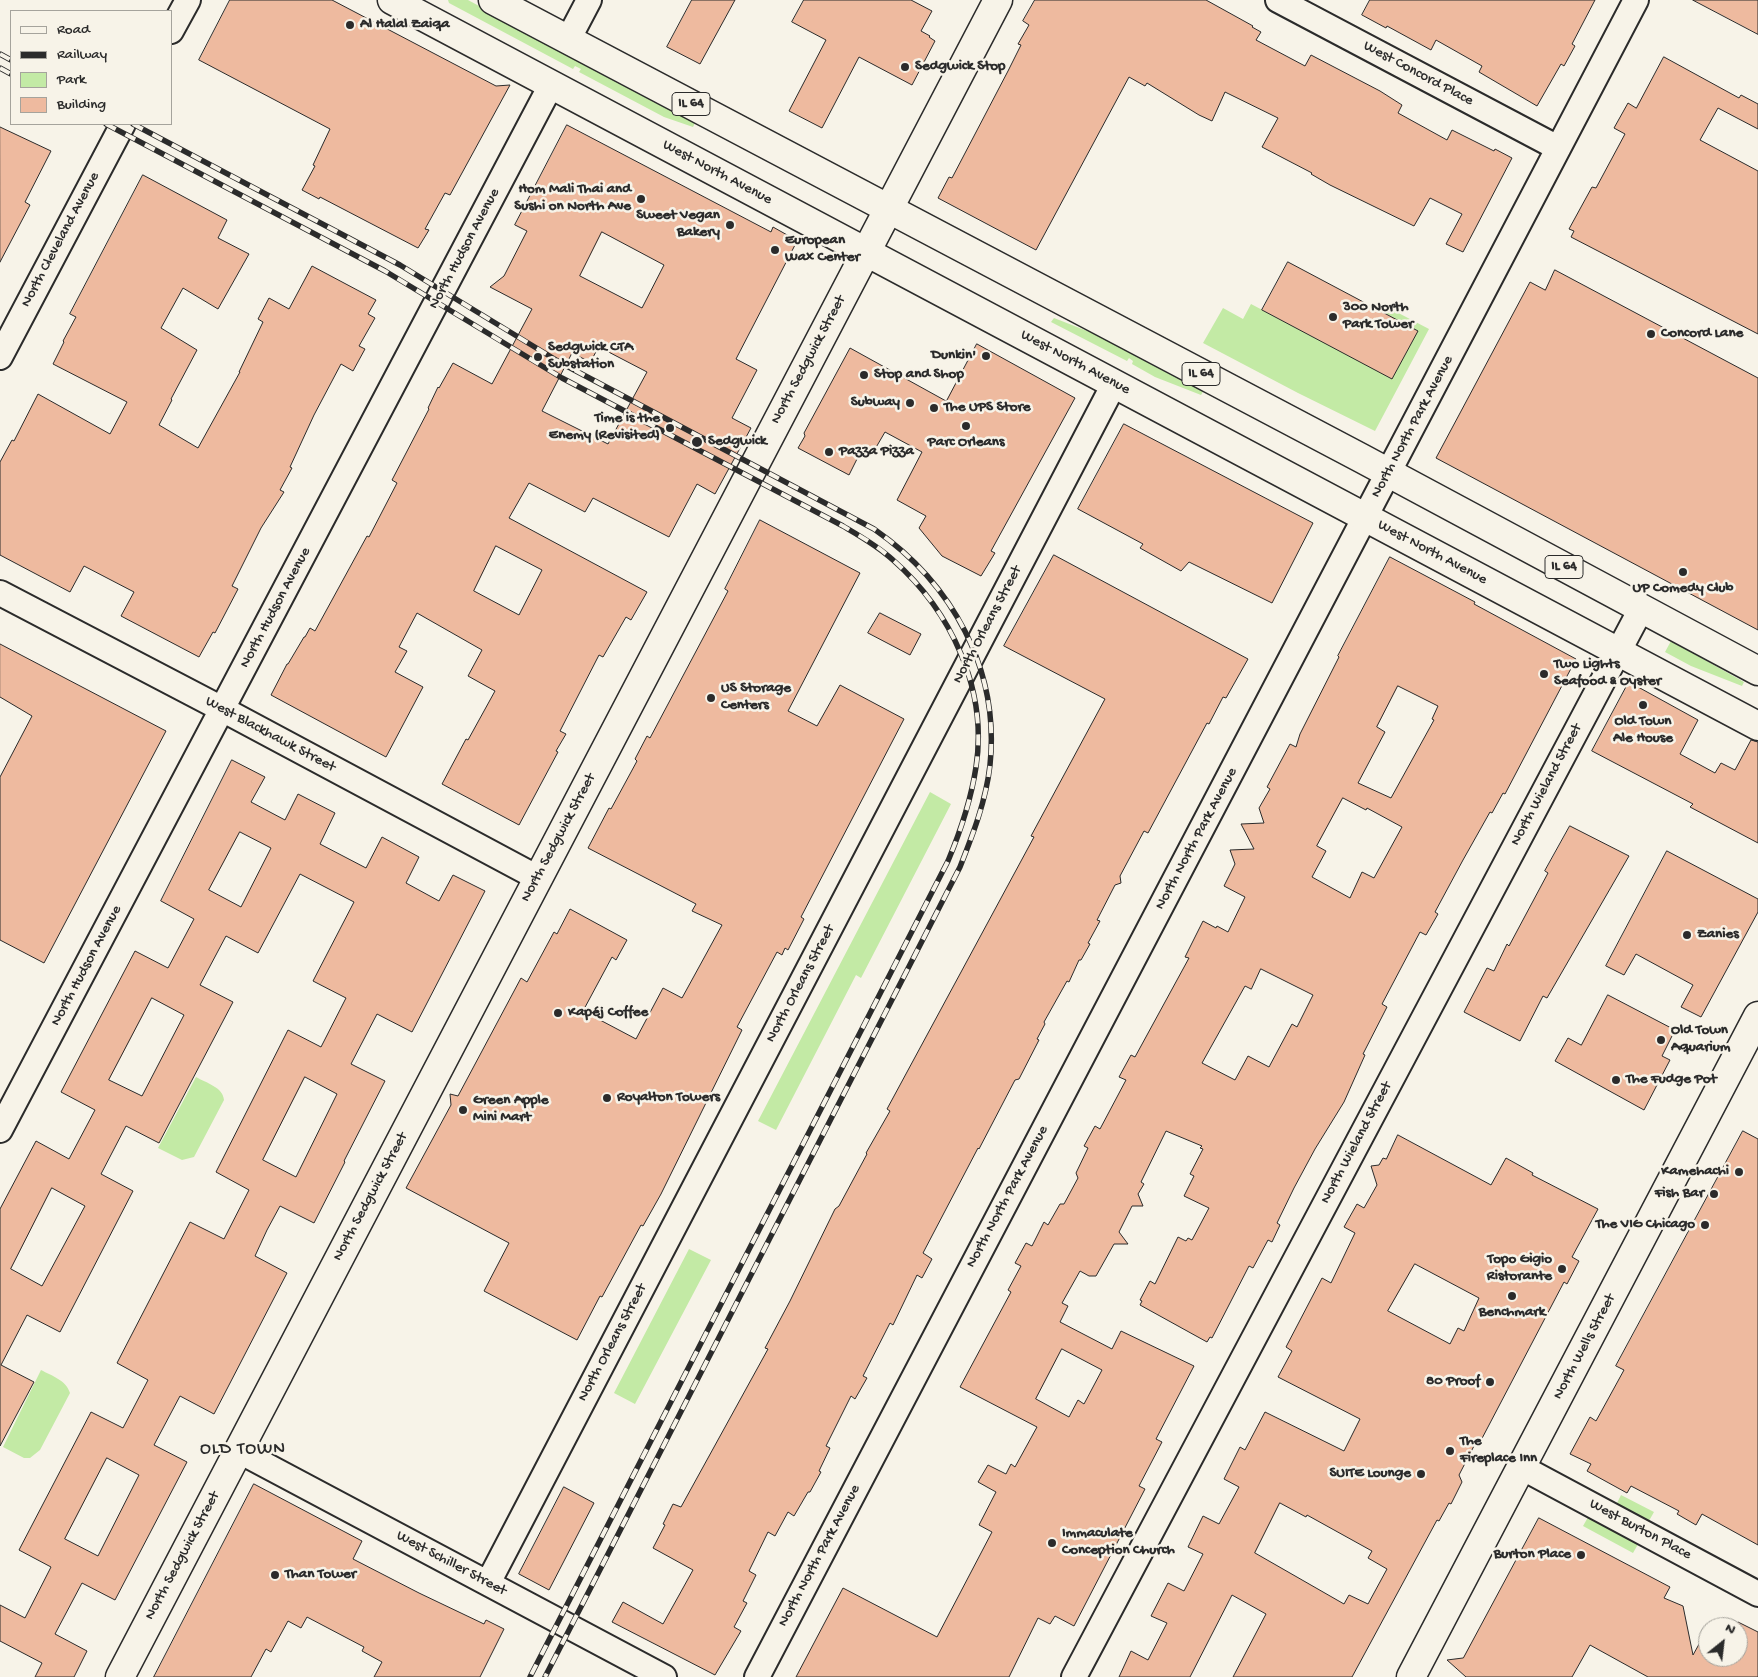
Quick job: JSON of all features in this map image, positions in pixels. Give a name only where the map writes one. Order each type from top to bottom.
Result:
[{"type":"main road","name":"West North Avenue","points":[[392,0],[1758,726]]},
{"type":"main road","name":"IL 64","points":[[492,0],[889,208],[1758,671]]},
{"type":"main road","name":"North Sedgwick Street","points":[[120,1677],[998,0]]},
{"type":"main road","name":"North Wells Street","points":[[1411,1677],[1758,1016]]},
{"type":"street","points":[[172,29],[188,0]]},
{"type":"street","points":[[568,40],[589,0]]},
{"type":"street","name":"West Concord Place","points":[[1278,0],[1558,148]]},
{"type":"street","name":"North North Park Avenue","points":[[757,1677],[1636,0]]},
{"type":"street","name":"North Hudson Avenue","points":[[0,1130],[551,85]]},
{"type":"street","name":"North Cleveland Avenue","points":[[0,357],[122,125]]},
{"type":"street","name":"North Orleans Street","points":[[488,1583],[1114,384]]},
{"type":"street","name":"West Blackhawk Street","points":[[0,593],[538,878]]},
{"type":"street","name":"North Wieland Street","points":[[1074,1677],[1641,608]]},
{"type":"street","name":"West Schiller Street","points":[[238,1451],[664,1677]]},
{"type":"street","name":"West Burton Place","points":[[1521,1467],[1758,1594]]},
{"type":"green space","points":[[448,0],[468,0],[695,123],[693,127],[664,117],[579,72],[581,69],[575,66],[573,69],[449,3]]},
{"type":"green space","points":[[1251,304],[1392,378],[1417,331],[1385,313],[1387,307],[1429,329],[1375,431],[1203,343],[1223,308],[1243,319]]},
{"type":"green space","points":[[1054,318],[1100,336],[1204,390],[1201,395],[1155,377],[1132,364],[1133,361],[1129,358],[1127,361],[1051,322]]},
{"type":"green space","points":[[1671,641],[1744,682],[1742,686],[1691,666],[1665,652]]},
{"type":"green space","points":[[930,792],[951,804],[861,978],[856,975],[776,1130],[758,1121]]},
{"type":"green space","points":[[196,1077],[209,1083],[221,1092],[224,1100],[194,1157],[182,1160],[158,1148]]},
{"type":"green space","points":[[689,1249],[711,1260],[635,1404],[614,1393]]},
{"type":"green space","points":[[41,1370],[62,1382],[70,1393],[40,1450],[30,1458],[24,1458],[3,1447]]},
{"type":"green space","points":[[1621,1495],[1654,1512],[1646,1526],[1614,1509]]},
{"type":"green space","points":[[1591,1512],[1641,1539],[1633,1553],[1583,1526]]},
{"type":"building","points":[[230,0],[332,0],[496,86],[510,85],[450,195],[445,193],[425,229],[429,230],[418,248],[320,197],[319,199],[302,190],[315,166],[313,165],[330,129],[199,60]]},
{"type":"building","points":[[692,0],[735,0],[700,64],[667,47]]},
{"type":"building","points":[[804,0],[911,0],[932,11],[921,31],[935,41],[912,85],[859,57],[822,128],[789,111],[826,40],[792,22]]},
{"type":"building","points":[[1035,0],[1206,0],[1261,32],[1256,40],[1305,66],[1311,55],[1380,91],[1402,105],[1398,113],[1447,140],[1452,130],[1512,158],[1463,252],[1446,244],[1462,214],[1430,198],[1414,226],[1330,185],[1312,173],[1262,147],[1278,118],[1225,92],[1212,121],[1147,83],[1145,86],[1129,77],[1036,250],[938,198],[949,177],[952,178],[1021,45],[1018,44],[1029,25],[1023,21]]},
{"type":"building","points":[[1370,0],[1595,0],[1572,44],[1575,46],[1564,66],[1561,64],[1537,106],[1479,72],[1482,66],[1436,40],[1431,50],[1362,15]]},
{"type":"building","points":[[1693,0],[1758,0],[1758,34]]},
{"type":"building","points":[[1664,57],[1739,98],[1741,95],[1758,104],[1758,129],[1718,108],[1700,140],[1758,171],[1758,334],[1571,237],[1574,231],[1569,229],[1592,187],[1596,188],[1625,134],[1614,128],[1628,103],[1636,108]]},
{"type":"building","points":[[567,125],[771,232],[773,227],[789,236],[787,241],[795,245],[736,359],[757,370],[732,418],[751,428],[715,494],[697,484],[669,537],[593,498],[585,512],[529,483],[509,518],[647,592],[631,620],[626,617],[603,657],[599,655],[560,731],[566,734],[556,751],[558,752],[519,825],[442,784],[495,691],[468,676],[482,650],[417,613],[399,647],[407,651],[395,672],[423,687],[386,757],[271,695],[287,664],[310,628],[315,631],[367,536],[369,537],[397,483],[392,480],[429,409],[438,387],[453,363],[492,384],[532,309],[490,287],[504,276],[527,231],[515,225]],"holes":[[[602,232],[664,265],[642,308],[580,276]],[[599,347],[647,372],[608,444],[542,411],[572,353],[590,362]],[[496,546],[542,570],[519,615],[474,591]]]},
{"type":"building","points":[[0,127],[51,151],[25,202],[30,205],[0,262]]},
{"type":"building","points":[[143,175],[227,220],[218,238],[249,254],[218,309],[183,288],[161,328],[197,350],[159,425],[198,448],[240,372],[263,322],[258,319],[269,298],[289,309],[312,266],[376,300],[368,314],[375,318],[359,346],[365,349],[353,371],[341,364],[314,415],[290,467],[292,468],[280,490],[284,492],[261,528],[232,586],[238,589],[215,633],[213,632],[199,657],[121,616],[134,592],[84,566],[70,592],[0,555],[0,462],[12,440],[14,441],[38,394],[110,434],[127,402],[53,364],[76,317],[70,314]]},
{"type":"building","name":"300 North Park Tower","points":[[1288,262],[1418,331],[1392,379],[1262,310]]},
{"type":"building","points":[[1555,270],[1758,378],[1758,630],[1436,458],[1530,282],[1545,290]]},
{"type":"building","name":"Parc Orleans","points":[[977,344],[1075,398],[991,551],[995,553],[981,576],[942,556],[919,528],[926,516],[897,500],[922,452],[885,432],[871,456],[861,451],[849,475],[798,448],[805,436],[804,433],[850,348],[946,401]]},
{"type":"building","points":[[1124,424],[1313,523],[1272,603],[1189,562],[1181,571],[1140,548],[1143,544],[1078,509]]},
{"type":"building","points":[[760,520],[860,573],[788,711],[817,726],[840,685],[904,719],[801,917],[804,919],[788,950],[785,948],[782,955],[777,952],[737,1027],[742,1030],[661,1194],[643,1226],[641,1225],[602,1297],[600,1296],[577,1340],[484,1291],[509,1243],[406,1188],[451,1105],[450,1094],[458,1096],[521,978],[527,982],[554,932],[557,934],[570,909],[627,940],[616,960],[612,957],[583,1011],[636,1039],[663,988],[682,998],[722,925],[692,911],[696,904],[588,848],[637,761],[635,759],[647,736],[650,738],[728,591],[725,589]]},
{"type":"building","points":[[1054,555],[1248,659],[1226,698],[1223,697],[1209,724],[1207,723],[1148,833],[1144,831],[1120,876],[1121,883],[1115,885],[1097,920],[1100,921],[1088,943],[1090,944],[1044,1022],[1045,1024],[1037,1039],[1039,1040],[1019,1079],[1015,1080],[923,1253],[932,1259],[922,1278],[917,1275],[893,1325],[890,1323],[863,1376],[867,1378],[855,1399],[851,1396],[826,1446],[830,1448],[819,1471],[821,1472],[794,1516],[788,1512],[775,1536],[768,1532],[749,1571],[756,1575],[743,1601],[747,1603],[734,1627],[741,1631],[715,1675],[612,1622],[623,1602],[663,1624],[693,1570],[653,1548],[665,1525],[663,1524],[673,1504],[681,1507],[768,1349],[765,1348],[835,1209],[839,1206],[890,1111],[887,1109],[1034,837],[1031,836],[1105,699],[1004,646]]},
{"type":"building","points":[[1390,557],[1576,659],[1505,794],[1503,793],[1492,813],[1490,812],[1463,860],[1435,912],[1438,914],[1426,935],[1420,932],[1382,1004],[1387,1007],[1363,1054],[1365,1055],[1344,1102],[1294,1188],[1277,1223],[1280,1225],[1272,1242],[1268,1240],[1253,1268],[1249,1266],[1212,1338],[1210,1337],[1207,1342],[1140,1305],[1142,1301],[1140,1300],[1150,1281],[1155,1284],[1178,1237],[1186,1241],[1188,1238],[1192,1240],[1209,1208],[1184,1196],[1194,1176],[1190,1174],[1203,1149],[1200,1148],[1202,1146],[1166,1131],[1141,1182],[1144,1184],[1138,1194],[1143,1206],[1132,1206],[1119,1232],[1128,1244],[1114,1244],[1096,1276],[1089,1276],[1080,1271],[1062,1303],[1068,1306],[1060,1322],[1112,1349],[1121,1331],[1194,1366],[1156,1439],[1162,1442],[1139,1486],[1145,1489],[1074,1626],[1055,1616],[1050,1624],[1038,1618],[1009,1677],[796,1677],[843,1588],[937,1637],[992,1532],[979,1525],[996,1492],[978,1482],[988,1465],[1006,1474],[1011,1464],[1015,1467],[1037,1427],[960,1387],[1011,1292],[1008,1290],[1021,1266],[1015,1263],[1026,1243],[1032,1246],[1044,1222],[1048,1225],[1060,1204],[1064,1204],[1078,1178],[1076,1173],[1088,1148],[1084,1146],[1095,1126],[1100,1129],[1126,1080],[1119,1077],[1131,1055],[1135,1057],[1189,958],[1185,957],[1203,921],[1228,932],[1245,897],[1224,886],[1235,864],[1230,850],[1254,849],[1241,824],[1264,823],[1259,808],[1270,789],[1267,787],[1290,744],[1296,747],[1300,734]],"holes":[[[1398,686],[1438,706],[1432,719],[1434,720],[1391,798],[1358,783],[1385,732],[1377,727]],[[1343,798],[1366,810],[1367,808],[1402,827],[1374,878],[1362,872],[1350,898],[1312,877],[1326,851],[1317,846]],[[1261,969],[1313,995],[1297,1027],[1292,1024],[1269,1067],[1248,1056],[1235,1080],[1202,1063],[1245,986],[1251,989]],[[1062,1349],[1102,1370],[1084,1404],[1078,1400],[1069,1417],[1036,1399]]]},
{"type":"building","points":[[880,613],[921,634],[910,655],[868,633]]},
{"type":"building","points":[[0,644],[166,731],[44,963],[0,940],[0,777],[32,716],[0,697]]},
{"type":"building","points":[[1629,682],[1698,720],[1680,754],[1715,773],[1721,763],[1735,770],[1751,740],[1758,742],[1758,843],[1690,807],[1693,804],[1592,751]]},
{"type":"building","points":[[232,760],[265,777],[251,802],[285,820],[298,794],[335,813],[320,844],[366,868],[382,837],[419,857],[406,883],[439,901],[453,875],[485,891],[412,1032],[377,1014],[351,1064],[385,1081],[314,1223],[280,1206],[255,1256],[287,1273],[214,1414],[180,1396],[154,1445],[187,1462],[115,1600],[82,1583],[55,1634],[87,1651],[74,1677],[35,1677],[42,1663],[0,1641],[0,1605],[25,1618],[51,1567],[19,1550],[91,1412],[123,1428],[148,1380],[117,1363],[190,1222],[224,1239],[249,1190],[216,1172],[288,1030],[321,1047],[346,998],[313,981],[354,902],[300,874],[258,953],[226,936],[200,985],[233,1002],[159,1143],[126,1126],[101,1174],[133,1191],[60,1332],[27,1315],[1,1365],[34,1382],[0,1446],[0,1209],[36,1141],[69,1159],[95,1110],[61,1092],[135,951],[168,968],[194,919],[161,901]],"holes":[[[240,832],[271,848],[241,907],[209,890]],[[152,998],[184,1015],[142,1096],[109,1080]],[[305,1077],[337,1094],[296,1177],[263,1160]],[[52,1188],[85,1206],[42,1286],[11,1269]],[[107,1458],[139,1475],[98,1556],[65,1539]]]},
{"type":"building","points":[[1570,826],[1629,856],[1547,998],[1543,996],[1520,1041],[1464,1012],[1487,968],[1494,971],[1507,944],[1509,946],[1548,873],[1545,871]]},
{"type":"building","points":[[1667,851],[1758,899],[1758,912],[1701,1017],[1681,1007],[1693,985],[1636,954],[1624,975],[1606,966]]},
{"type":"building","points":[[1608,995],[1675,1030],[1662,1056],[1670,1060],[1644,1110],[1555,1061],[1568,1038],[1581,1045]]},
{"type":"building","points":[[1743,1131],[1758,1139],[1758,1545],[1702,1514],[1696,1525],[1677,1514],[1679,1511],[1631,1486],[1627,1493],[1587,1471],[1591,1464],[1570,1454],[1590,1417],[1596,1421],[1624,1370],[1616,1366]]},
{"type":"building","points":[[1398,1135],[1491,1185],[1506,1158],[1533,1173],[1532,1175],[1598,1209],[1572,1257],[1579,1261],[1567,1284],[1564,1282],[1478,1446],[1475,1444],[1459,1475],[1462,1482],[1451,1504],[1449,1503],[1439,1521],[1437,1520],[1352,1677],[1233,1677],[1266,1614],[1232,1595],[1190,1677],[1119,1677],[1131,1651],[1148,1660],[1167,1623],[1151,1616],[1168,1583],[1184,1591],[1203,1554],[1188,1547],[1203,1516],[1219,1524],[1239,1487],[1224,1479],[1240,1447],[1245,1450],[1265,1412],[1344,1451],[1360,1419],[1278,1377],[1292,1351],[1286,1347],[1322,1278],[1331,1283],[1355,1233],[1344,1227],[1357,1204],[1364,1208],[1377,1185],[1371,1166],[1379,1165],[1383,1158],[1386,1159]],"holes":[[[1415,1264],[1479,1298],[1464,1331],[1458,1328],[1450,1344],[1388,1311]],[[1280,1503],[1306,1517],[1307,1515],[1372,1551],[1368,1558],[1387,1569],[1368,1604],[1349,1595],[1344,1604],[1255,1553]]]},
{"type":"building","points":[[254,1484],[362,1541],[353,1559],[484,1624],[486,1620],[504,1629],[480,1677],[374,1677],[382,1662],[362,1651],[364,1647],[307,1617],[301,1628],[288,1621],[271,1652],[266,1649],[251,1677],[154,1677]]},
{"type":"building","points":[[564,1487],[594,1503],[549,1590],[519,1574]]},
{"type":"building","points":[[1539,1518],[1670,1587],[1664,1598],[1683,1606],[1693,1655],[1698,1646],[1698,1667],[1748,1667],[1748,1627],[1758,1632],[1758,1677],[1648,1677],[1590,1645],[1572,1677],[1466,1677],[1447,1660],[1463,1658]]},
{"type":"railway","points":[[0,54],[10,59]]},
{"type":"railway","points":[[0,68],[10,73]]},
{"type":"railway","points":[[108,125],[385,271],[562,378],[843,526],[869,542],[893,560],[914,580],[932,603],[948,627],[961,653],[970,681],[976,709],[978,738],[976,767],[965,815],[948,861],[530,1677]]},
{"type":"railway","points":[[135,125],[400,265],[561,363],[874,529],[902,551],[926,575],[948,602],[965,631],[978,662],[987,695],[991,730],[988,778],[978,817],[960,867],[545,1677]]},
{"type":"place","name":"Al Halal Zaiqa","points":[[350,25]]},
{"type":"place","name":"Sedgwick Stop","points":[[905,67]]},
{"type":"place","name":"Hom Mali Thai and Sushi on North Ave","points":[[641,199]]},
{"type":"place","name":"Sweet Vegan Bakery","points":[[730,225]]},
{"type":"place","name":"European Wax Center","points":[[775,250]]},
{"type":"place","name":"300 North Park Tower","points":[[1333,317]]},
{"type":"place","name":"Concord Lane","points":[[1651,334]]},
{"type":"place","name":"Dunkin'","points":[[986,356]]},
{"type":"place","name":"Sedgwick CTA Substation","points":[[538,357]]},
{"type":"place","name":"Stop and Shop","points":[[864,375]]},
{"type":"place","name":"Subway","points":[[910,403]]},
{"type":"place","name":"The UPS Store","points":[[934,408]]},
{"type":"place","name":"Parc Orleans","points":[[966,426]]},
{"type":"place","name":"Time is the Enemy (Revisited)","points":[[670,428]]},
{"type":"place","name":"Sedgwick","points":[[697,442]]},
{"type":"place","name":"Pazza Pizza","points":[[829,452]]},
{"type":"place","name":"UP Comedy Club","points":[[1683,572]]},
{"type":"place","name":"Two Lights Seafood & Oyster","points":[[1544,674]]},
{"type":"place","name":"US Storage Centers","points":[[711,698]]},
{"type":"place","name":"Old Town Ale House","points":[[1643,705]]},
{"type":"place","name":"Zanies","points":[[1687,935]]},
{"type":"place","name":"Kapéj Coffee","points":[[558,1013]]},
{"type":"place","name":"Old Town Aquarium","points":[[1661,1040]]},
{"type":"place","name":"The Fudge Pot","points":[[1616,1080]]},
{"type":"place","name":"Royalton Towers","points":[[607,1098]]},
{"type":"place","name":"Green Apple Mini Mart","points":[[463,1110]]},
{"type":"place","name":"Kamehachi","points":[[1739,1172]]},
{"type":"place","name":"Fish Bar","points":[[1714,1194]]},
{"type":"place","name":"The VIG Chicago","points":[[1705,1225]]},
{"type":"place","name":"Topo Gigio Ristorante","points":[[1562,1269]]},
{"type":"place","name":"Benchmark","points":[[1512,1296]]},
{"type":"place","name":"80 Proof","points":[[1490,1382]]},
{"type":"place","name":"The Fireplace Inn","points":[[1450,1451]]},
{"type":"place","name":"SUITE Lounge","points":[[1421,1474]]},
{"type":"place","name":"Immaculate Conception Church","points":[[1052,1543]]},
{"type":"place","name":"Burton Place","points":[[1581,1555]]},
{"type":"place","name":"Than Tower","points":[[275,1575]]},
{"type":"district","name":"OLD TOWN","points":[[243,1450]]}]
